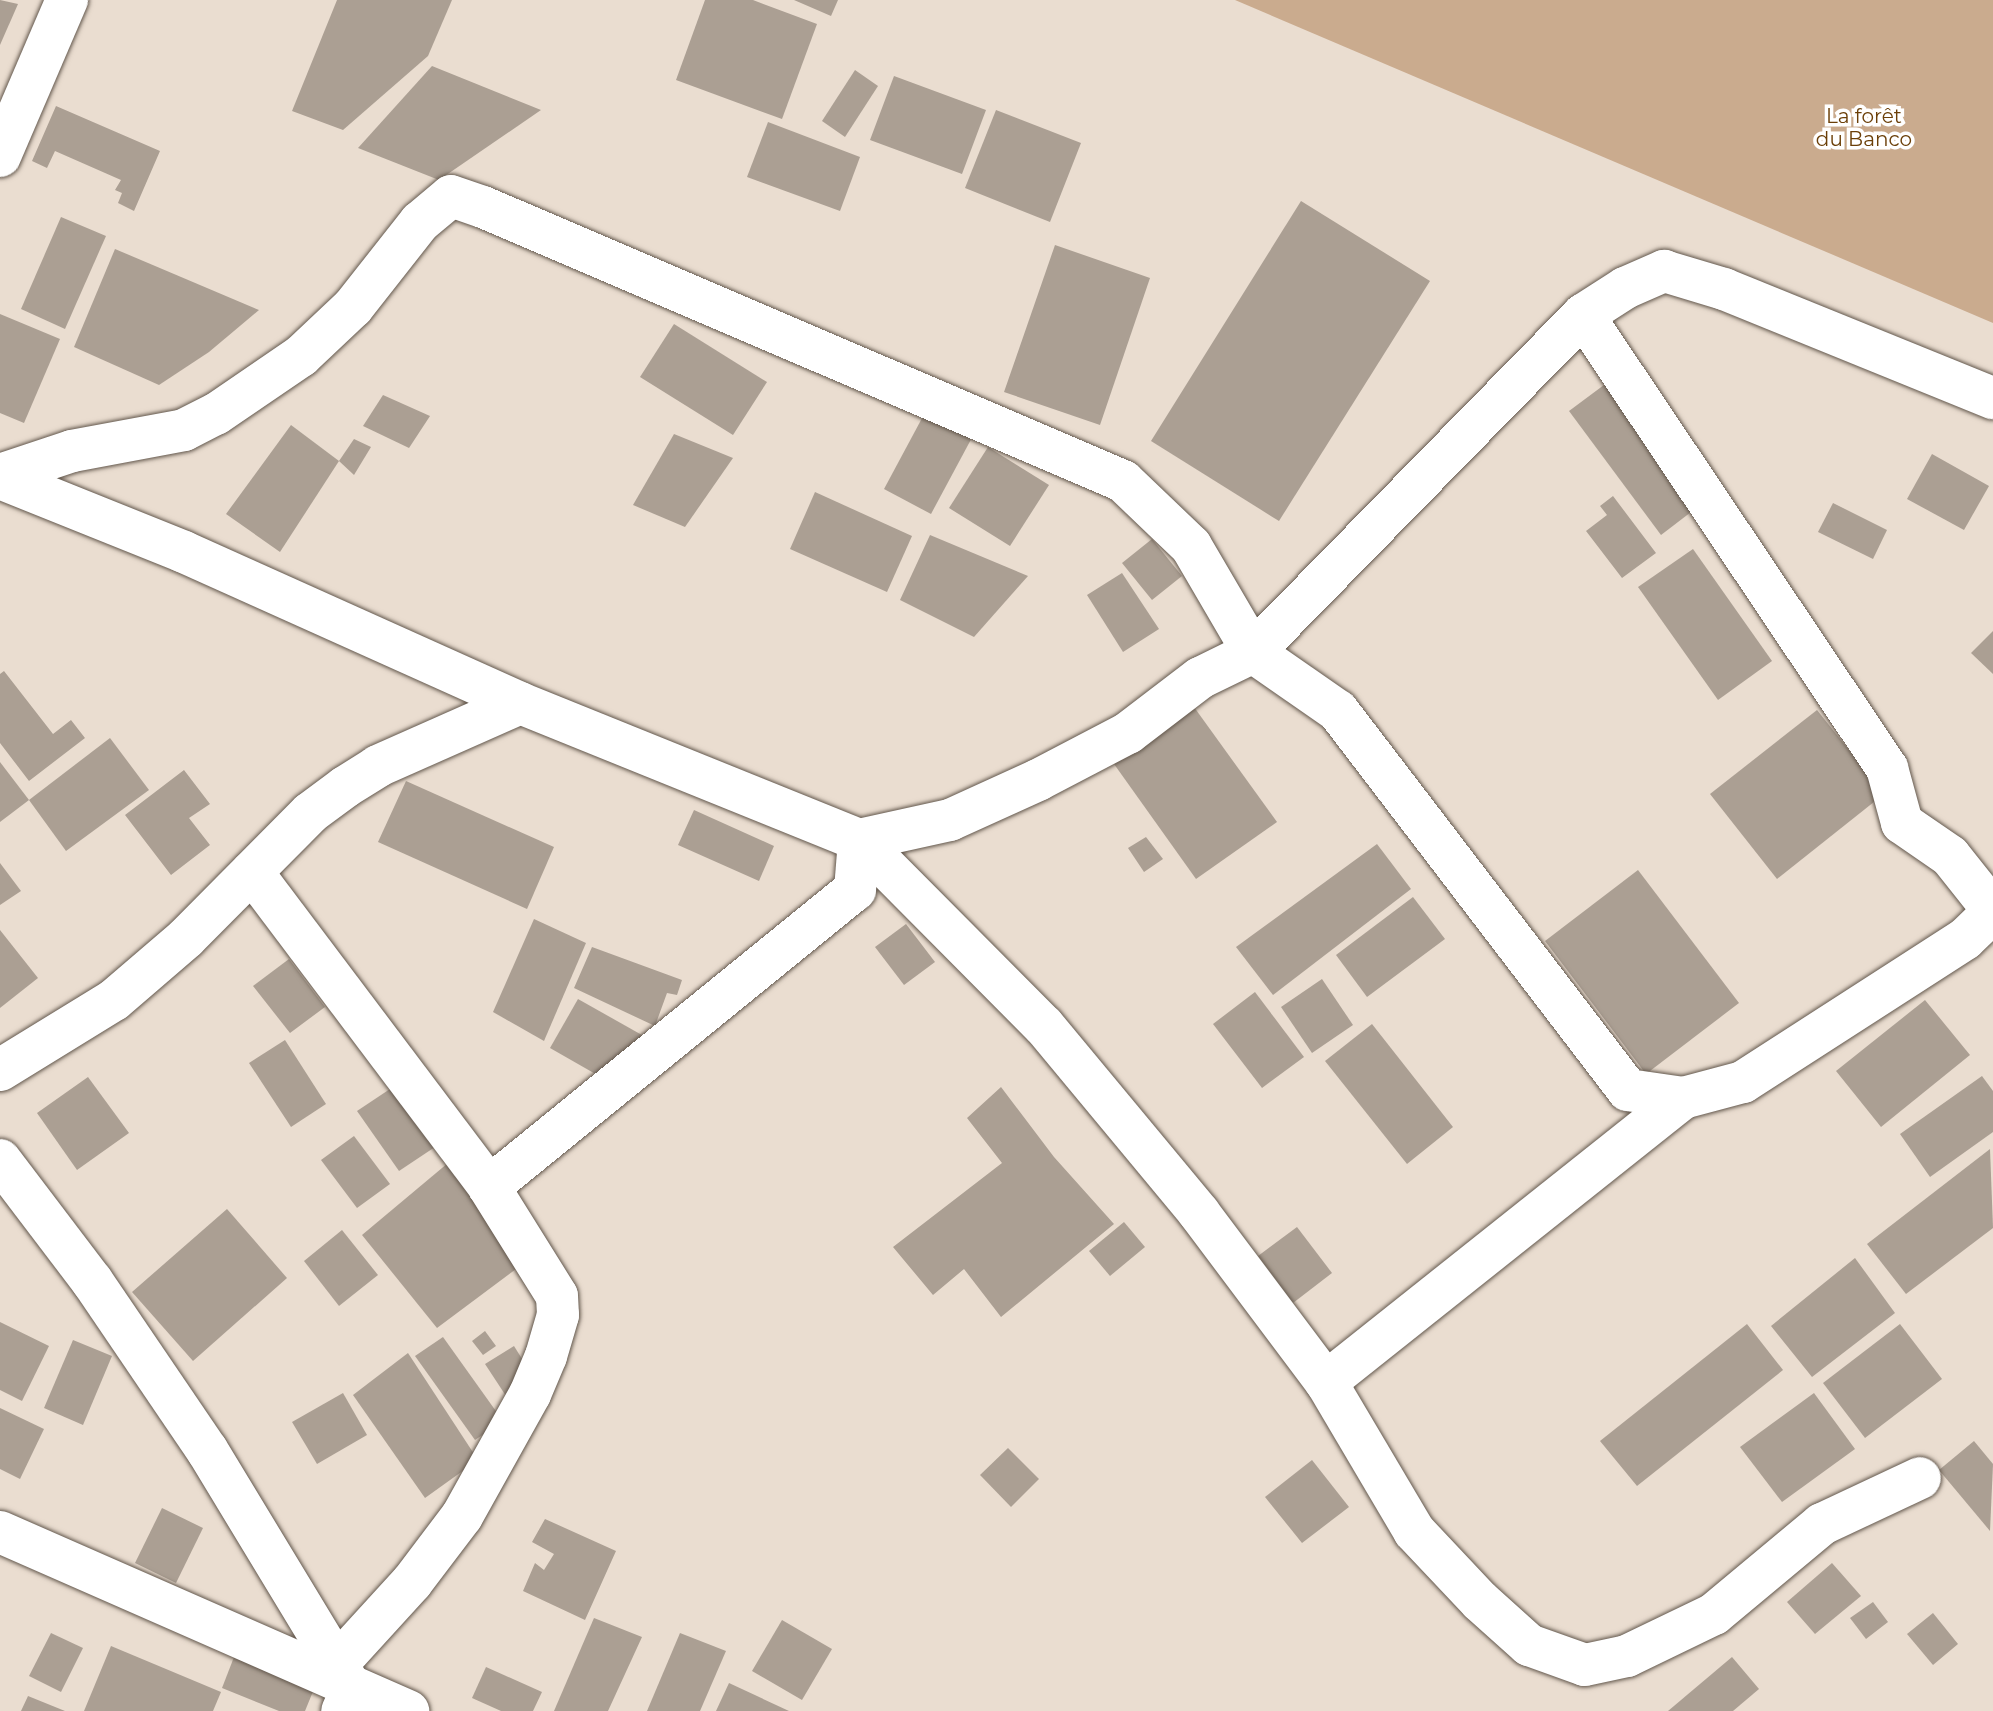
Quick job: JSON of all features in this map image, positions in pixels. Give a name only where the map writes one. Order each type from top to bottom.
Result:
[{"type":"street","points":[[0,156],[67,0]]},
{"type":"street","points":[[0,477],[72,451],[184,430],[216,414],[301,356],[353,307],[420,222],[451,196],[759,323],[1123,481],[1191,546],[1253,652],[1338,711],[1628,1090],[1683,1098],[1743,1082],[1965,939],[1993,911],[1950,856],[1902,823],[1887,768],[1583,315]]},
{"type":"street","points":[[859,840],[950,820],[1038,780],[1128,733],[1200,678],[1253,652],[1583,315],[1625,288],[1664,271],[1724,289],[1993,398]]},
{"type":"street","points":[[0,477],[184,552],[520,703],[859,840],[1044,1026],[1199,1213],[1326,1382],[1414,1531],[1480,1601],[1529,1645],[1585,1665],[1627,1656],[1714,1614],[1822,1524],[1920,1478]]},
{"type":"street","points":[[0,1070],[114,1000],[186,938],[310,813],[345,787],[378,766],[520,703]]},
{"type":"street","points":[[489,1187],[855,890],[859,840]]},
{"type":"street","points":[[252,872],[489,1187],[557,1296],[558,1315],[546,1356],[505,1442],[462,1516],[412,1582],[344,1688]]},
{"type":"street","points":[[1326,1382],[1683,1098]]},
{"type":"street","points":[[0,1160],[92,1281],[207,1450],[344,1688]]},
{"type":"street","points":[[4,1544],[344,1688],[408,1711]]},
{"type":"green space","name":"La forêt du Banco","points":[[1235,0],[1993,0],[1993,323]]},
{"type":"building","points":[[0,0],[18,4],[0,45]]},
{"type":"building","points":[[337,0],[452,0],[428,56],[343,130],[292,111]]},
{"type":"building","points":[[705,0],[753,0],[817,24],[782,119],[676,80]]},
{"type":"building","points":[[794,0],[838,0],[831,16]]},
{"type":"building","points":[[432,66],[541,110],[439,180],[358,148]]},
{"type":"building","points":[[855,70],[878,86],[845,137],[822,121]]},
{"type":"building","points":[[894,76],[986,110],[962,174],[870,140]]},
{"type":"building","points":[[56,106],[160,151],[134,211],[118,203],[122,193],[115,190],[121,180],[55,151],[47,168],[32,161]]},
{"type":"building","points":[[996,110],[1081,143],[1050,222],[965,188]]},
{"type":"building","points":[[768,122],[860,157],[840,211],[747,177]]},
{"type":"building","points":[[1301,201],[1430,281],[1279,521],[1151,441]]},
{"type":"building","points":[[61,217],[106,236],[65,329],[21,309]]},
{"type":"building","points":[[1055,245],[1150,278],[1100,425],[1004,392]]},
{"type":"building","points":[[115,249],[259,310],[209,352],[159,385],[74,347]]},
{"type":"building","points":[[0,314],[60,339],[24,423],[0,413]]},
{"type":"building","points":[[674,324],[767,382],[733,435],[640,377]]},
{"type":"building","points":[[1608,382],[1699,506],[1661,535],[1569,411]]},
{"type":"building","points":[[383,395],[430,416],[409,448],[363,426]]},
{"type":"building","points":[[928,407],[975,432],[931,514],[884,489]]},
{"type":"building","points":[[291,425],[339,461],[280,552],[226,514]]},
{"type":"building","points":[[674,434],[733,458],[685,527],[633,505]]},
{"type":"building","points":[[354,439],[371,447],[354,475],[339,461]]},
{"type":"building","points":[[988,447],[1049,485],[1010,546],[949,508]]},
{"type":"building","points":[[1932,454],[1989,486],[1964,530],[1907,499]]},
{"type":"building","points":[[815,492],[912,536],[887,592],[790,549]]},
{"type":"building","points":[[1613,496],[1656,553],[1622,578],[1586,531],[1607,515],[1600,506]]},
{"type":"building","points":[[1833,503],[1887,530],[1873,559],[1818,532]]},
{"type":"building","points":[[930,535],[1028,576],[974,637],[900,600]]},
{"type":"building","points":[[1152,539],[1182,576],[1152,600],[1122,563]]},
{"type":"building","points":[[1693,549],[1772,661],[1718,700],[1638,587]]},
{"type":"building","points":[[1122,573],[1159,629],[1123,652],[1087,595]]},
{"type":"building","points":[[1993,631],[1993,674],[1971,653]]},
{"type":"building","points":[[4,671],[53,734],[71,720],[85,738],[29,781],[0,743],[0,674]]},
{"type":"building","points":[[1194,707],[1277,822],[1196,879],[1114,764]]},
{"type":"building","points":[[1817,710],[1884,794],[1777,879],[1710,794]]},
{"type":"building","points":[[110,738],[149,790],[66,851],[29,800]]},
{"type":"building","points":[[0,762],[29,800],[0,822]]},
{"type":"building","points":[[184,770],[210,804],[189,818],[210,845],[171,875],[125,815]]},
{"type":"building","points":[[406,781],[554,847],[527,909],[378,842]]},
{"type":"building","points":[[694,810],[774,846],[759,881],[678,845]]},
{"type":"building","points":[[1146,837],[1163,859],[1144,872],[1128,848]]},
{"type":"building","points":[[1377,844],[1411,889],[1273,995],[1236,947]]},
{"type":"building","points":[[0,863],[21,891],[0,905]]},
{"type":"building","points":[[1638,870],[1739,1003],[1646,1074],[1545,941]]},
{"type":"building","points":[[1413,897],[1445,939],[1367,997],[1336,955]]},
{"type":"building","points":[[534,919],[586,943],[544,1041],[493,1012]]},
{"type":"building","points":[[906,924],[935,962],[904,985],[875,947]]},
{"type":"building","points":[[0,930],[38,978],[0,1008]]},
{"type":"building","points":[[592,947],[682,980],[677,995],[667,993],[655,1026],[574,988]]},
{"type":"building","points":[[289,959],[325,1007],[290,1033],[253,986]]},
{"type":"building","points":[[1322,979],[1353,1025],[1312,1053],[1281,1007]]},
{"type":"building","points":[[1255,992],[1304,1057],[1262,1088],[1213,1024]]},
{"type":"building","points":[[578,999],[649,1039],[599,1076],[550,1048]]},
{"type":"building","points":[[1925,1000],[1970,1055],[1881,1127],[1836,1071]]},
{"type":"building","points":[[1372,1024],[1453,1127],[1407,1164],[1325,1061]]},
{"type":"building","points":[[285,1040],[326,1104],[291,1127],[249,1063]]},
{"type":"building","points":[[1982,1076],[1993,1091],[1993,1132],[1930,1177],[1900,1134]]},
{"type":"building","points":[[88,1077],[129,1133],[77,1170],[37,1113]]},
{"type":"building","points":[[396,1085],[438,1145],[399,1171],[357,1111]]},
{"type":"building","points":[[1001,1087],[1054,1157],[1114,1224],[1001,1317],[964,1269],[933,1295],[893,1247],[1002,1163],[967,1118]]},
{"type":"building","points":[[354,1136],[390,1184],[357,1208],[321,1160]]},
{"type":"building","points":[[1990,1149],[1993,1228],[1906,1294],[1867,1244]]},
{"type":"building","points":[[448,1163],[524,1263],[437,1328],[362,1235]]},
{"type":"building","points":[[227,1209],[287,1278],[193,1361],[132,1292]]},
{"type":"building","points":[[1124,1222],[1145,1247],[1110,1276],[1089,1251]]},
{"type":"building","points":[[1297,1227],[1332,1273],[1293,1303],[1258,1256]]},
{"type":"building","points":[[342,1230],[378,1275],[339,1306],[304,1261]]},
{"type":"building","points":[[1855,1258],[1895,1313],[1812,1377],[1771,1326]]},
{"type":"building","points":[[0,1322],[49,1346],[22,1401],[0,1390]]},
{"type":"building","points":[[1747,1324],[1783,1370],[1637,1486],[1600,1441]]},
{"type":"building","points":[[1900,1324],[1942,1379],[1865,1438],[1823,1383]]},
{"type":"building","points":[[485,1331],[496,1346],[483,1355],[472,1341]]},
{"type":"building","points":[[443,1337],[503,1421],[475,1440],[415,1356]]},
{"type":"building","points":[[73,1340],[112,1356],[83,1425],[44,1408]]},
{"type":"building","points":[[514,1346],[534,1378],[506,1396],[485,1364]]},
{"type":"building","points":[[408,1353],[478,1460],[425,1498],[353,1395]]},
{"type":"building","points":[[343,1393],[367,1435],[317,1464],[292,1422]]},
{"type":"building","points":[[1814,1393],[1855,1449],[1782,1502],[1740,1447]]},
{"type":"building","points":[[0,1408],[44,1429],[20,1479],[0,1469]]},
{"type":"building","points":[[1974,1441],[1993,1464],[1990,1531],[1939,1470]]},
{"type":"building","points":[[1008,1448],[1039,1479],[1011,1507],[980,1475]]},
{"type":"building","points":[[1312,1460],[1349,1507],[1302,1543],[1265,1497]]},
{"type":"building","points":[[162,1508],[203,1528],[176,1583],[135,1563]]},
{"type":"building","points":[[545,1519],[616,1551],[585,1620],[523,1591],[535,1563],[544,1570],[554,1554],[532,1542]]},
{"type":"building","points":[[1832,1563],[1861,1596],[1815,1634],[1787,1602]]},
{"type":"building","points":[[1873,1602],[1888,1622],[1866,1639],[1850,1618]]},
{"type":"building","points":[[1933,1613],[1958,1644],[1933,1665],[1907,1634]]},
{"type":"building","points":[[594,1618],[642,1637],[608,1711],[554,1711]]},
{"type":"building","points":[[782,1620],[832,1649],[802,1700],[752,1671]]},
{"type":"building","points":[[51,1633],[83,1648],[61,1692],[29,1676]]},
{"type":"building","points":[[680,1633],[726,1651],[700,1711],[647,1711]]},
{"type":"building","points":[[111,1646],[221,1692],[213,1711],[84,1711]]},
{"type":"building","points":[[234,1657],[314,1689],[305,1711],[279,1711],[222,1688]]},
{"type":"building","points":[[1732,1657],[1759,1689],[1733,1711],[1668,1711]]},
{"type":"building","points":[[486,1667],[542,1692],[533,1711],[501,1711],[472,1698]]},
{"type":"building","points":[[729,1683],[789,1711],[716,1711]]},
{"type":"building","points":[[28,1696],[65,1711],[21,1711]]}]
